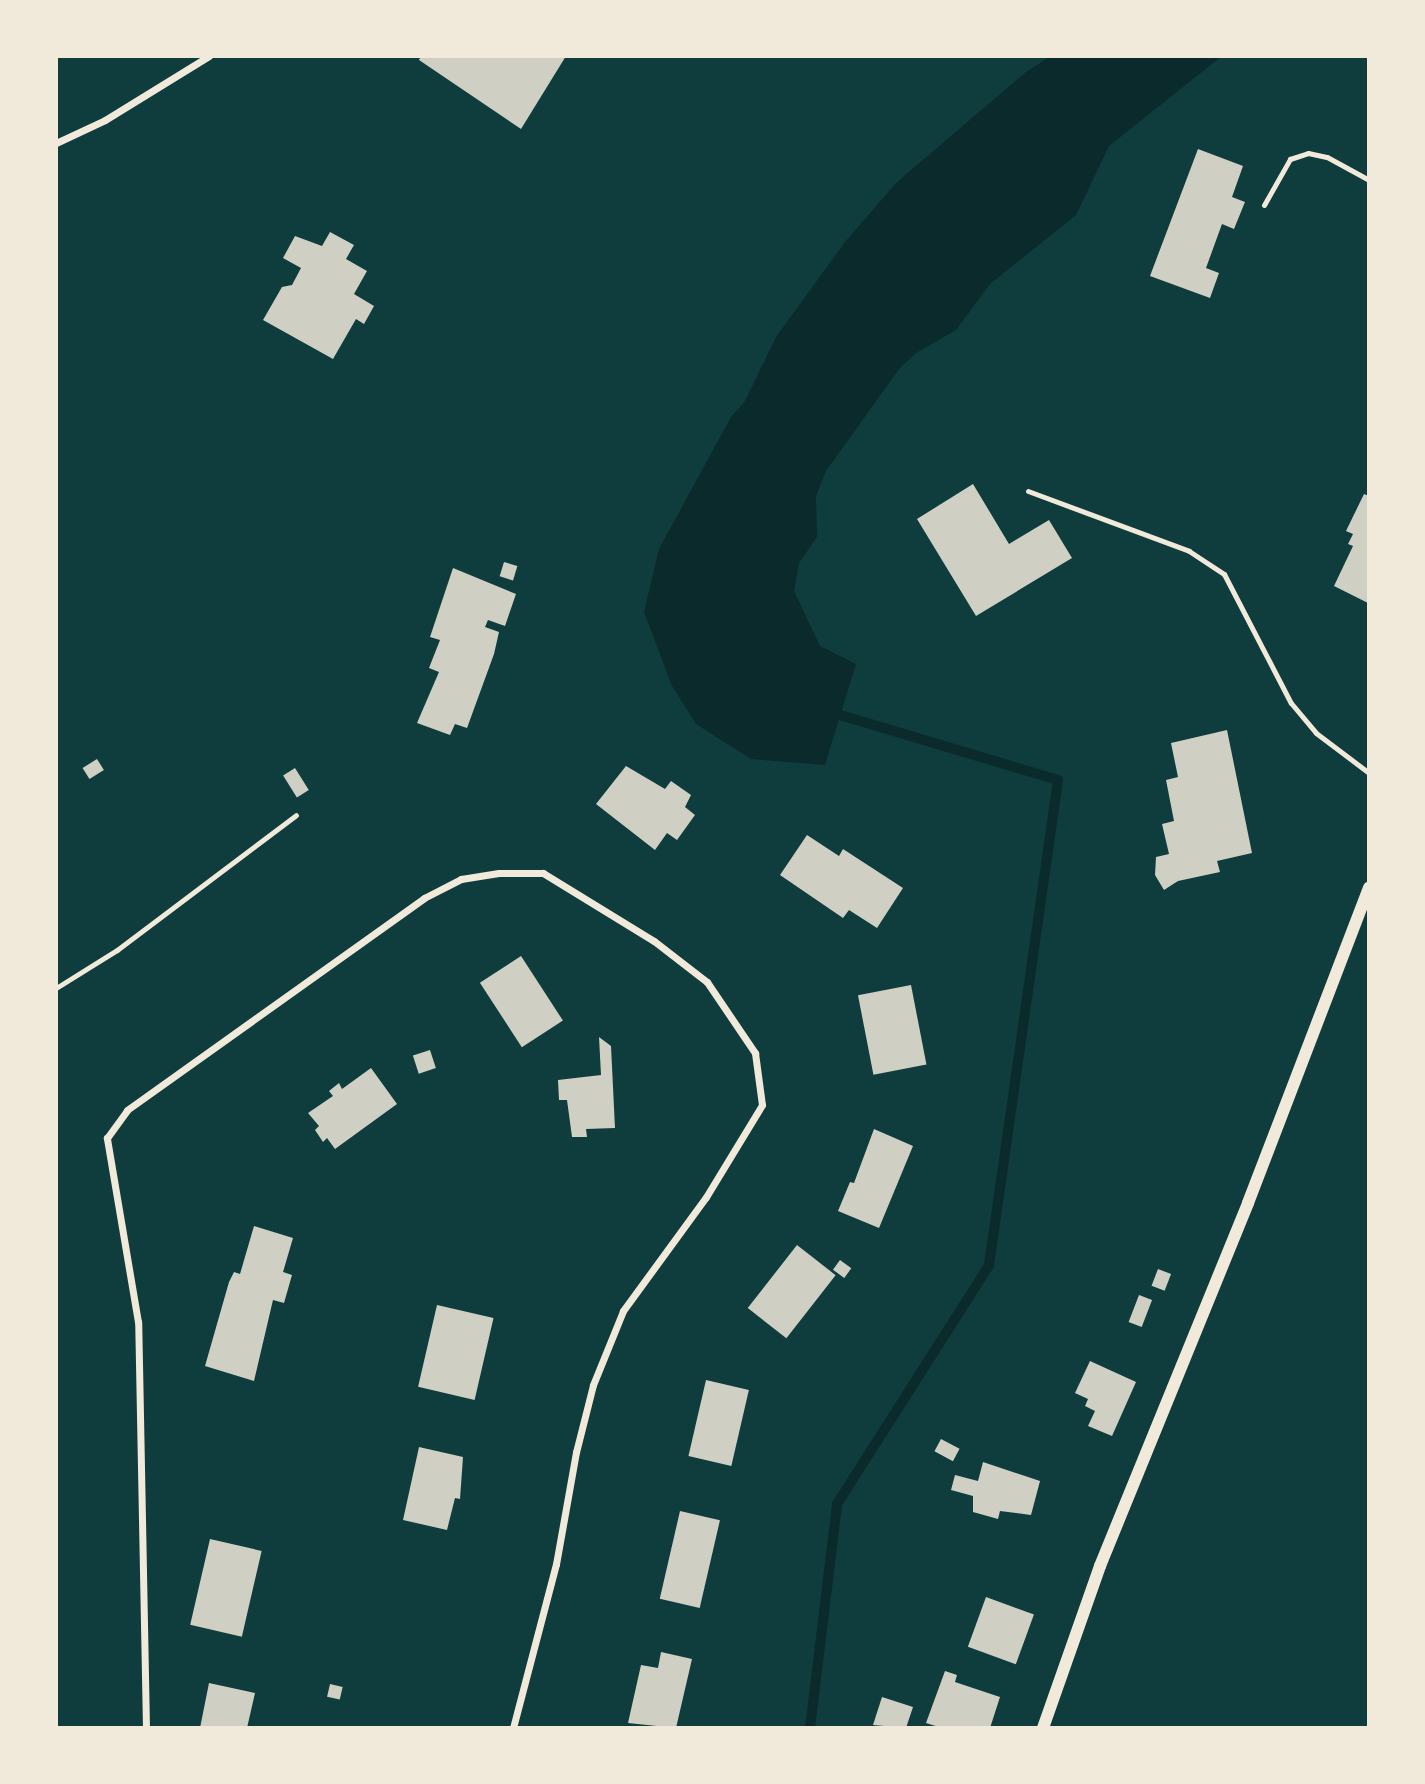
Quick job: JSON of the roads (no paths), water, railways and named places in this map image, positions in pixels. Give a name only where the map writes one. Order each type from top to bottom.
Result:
[{"type":"street","points":[[56,143],[105,120],[209,56]]},
{"type":"street","points":[[146,1728],[138,1322],[107,1138],[127,1110],[424,898],[461,879],[499,873],[543,873],[653,940],[707,982],[755,1053],[762,1105],[706,1197],[665,1250],[618,1323],[593,1385],[576,1452],[556,1564],[513,1728]]},
{"type":"street","points":[[1043,1728],[1100,1566],[1248,1203],[1369,887]]},
{"type":"lane","points":[[1264,205],[1290,159],[1308,153],[1327,157],[1369,180]]},
{"type":"lane","points":[[1028,491],[1189,551],[1224,574],[1291,703],[1316,733],[1369,773]]},
{"type":"lane","points":[[56,988],[117,950],[296,815]]},
{"type":"water","points":[[1051,56],[1222,56],[1109,146],[1076,215],[990,284],[956,330],[916,353],[899,369],[826,471],[816,496],[817,537],[799,563],[794,591],[820,646],[856,664],[825,765],[751,759],[696,724],[672,686],[644,612],[659,549],[731,417],[745,401],[776,337],[845,242],[897,182],[1026,72]]},
{"type":"waterway","points":[[810,1728],[837,1504],[989,1265],[1058,780],[827,711]]}]
